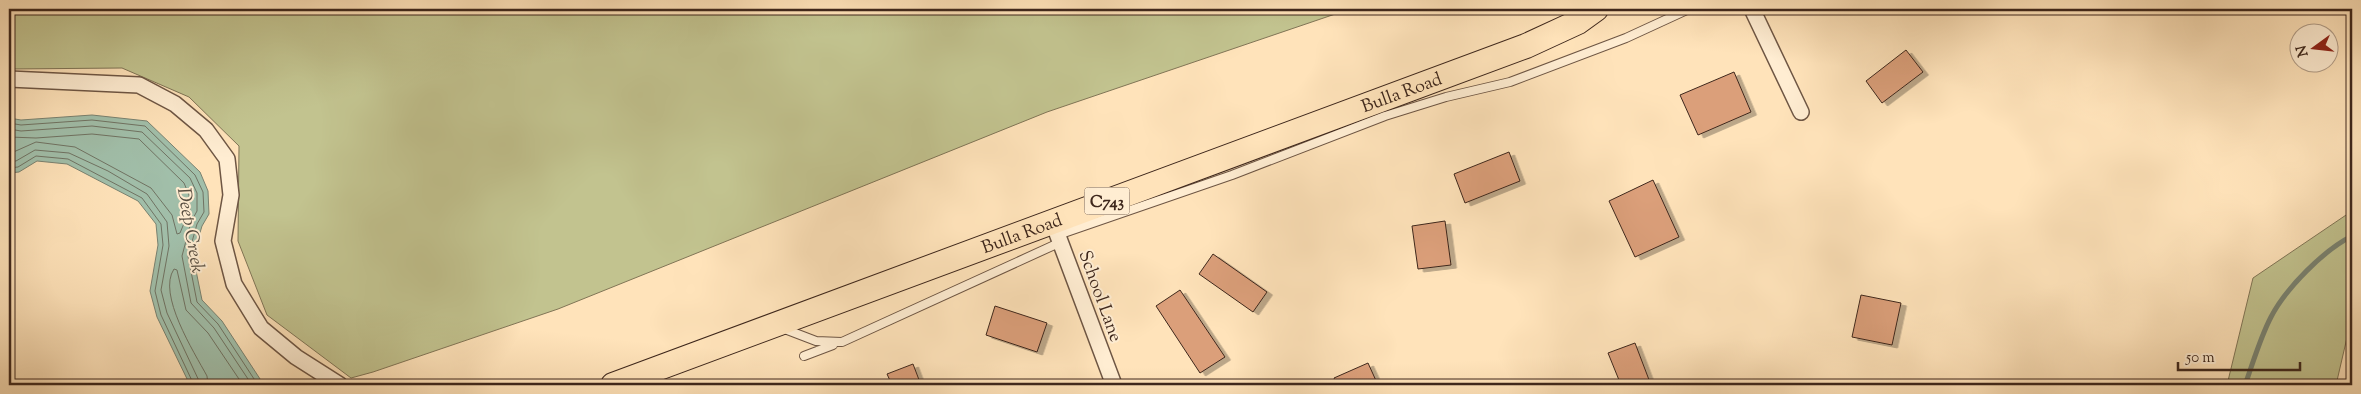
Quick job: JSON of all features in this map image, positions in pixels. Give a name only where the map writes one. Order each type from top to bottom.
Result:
[{"type":"main road","name":"Bulla Road","points":[[613,385],[770,326],[1057,232],[1526,46],[1578,22],[1596,9]]},
{"type":"street","points":[[1752,9],[1801,112]]},
{"type":"street","points":[[9,79],[139,85],[175,104],[206,130],[228,159],[231,194],[223,241],[234,284],[261,328],[296,357],[340,385]]},
{"type":"street","name":"School Lane","points":[[1057,232],[1114,385]]},
{"type":"lane","name":"Bulla Road","points":[[1057,232],[1232,175],[1385,116],[1446,97],[1510,82],[1626,38],[1689,9]]},
{"type":"lane","points":[[804,356],[842,342],[1057,232]]},
{"type":"lane","points":[[770,326],[790,330],[816,341],[842,342]]},
{"type":"green space","points":[[9,9],[1350,9],[1047,112],[558,309],[351,378],[267,315],[238,241],[239,146],[189,97],[122,68],[9,69]]},
{"type":"green space","points":[[2352,211],[2352,316],[2336,385],[2227,385],[2253,278]]},
{"type":"water","points":[[92,115],[147,121],[200,172],[208,191],[209,214],[202,226],[193,256],[202,300],[222,321],[264,385],[190,385],[157,317],[150,291],[158,245],[156,224],[138,201],[67,164],[37,161],[19,172],[9,173],[9,118],[21,120]]},
{"type":"building","points":[[1906,50],[1923,72],[1882,103],[1866,81]]},
{"type":"building","points":[[1734,72],[1751,112],[1698,135],[1680,95]]},
{"type":"building","points":[[1509,152],[1520,181],[1465,203],[1454,174]]},
{"type":"building","points":[[1653,180],[1679,237],[1635,257],[1609,201]]},
{"type":"building","points":[[1445,221],[1451,265],[1418,269],[1412,226]]},
{"type":"building","points":[[1213,254],[1267,292],[1253,312],[1199,274]]},
{"type":"building","points":[[1180,290],[1225,357],[1200,373],[1156,306]]},
{"type":"building","points":[[1861,295],[1901,303],[1892,345],[1852,337]]},
{"type":"building","points":[[995,306],[1047,323],[1037,352],[986,335]]},
{"type":"building","points":[[1635,343],[1651,385],[1621,385],[1608,353]]},
{"type":"building","points":[[1368,363],[1378,385],[1337,385],[1334,378]]},
{"type":"building","points":[[913,364],[921,385],[892,385],[887,374]]},
{"type":"waterway","name":"Deep Creek","points":[[2245,385],[2263,333],[2286,294],[2318,260],[2352,236]]}]
